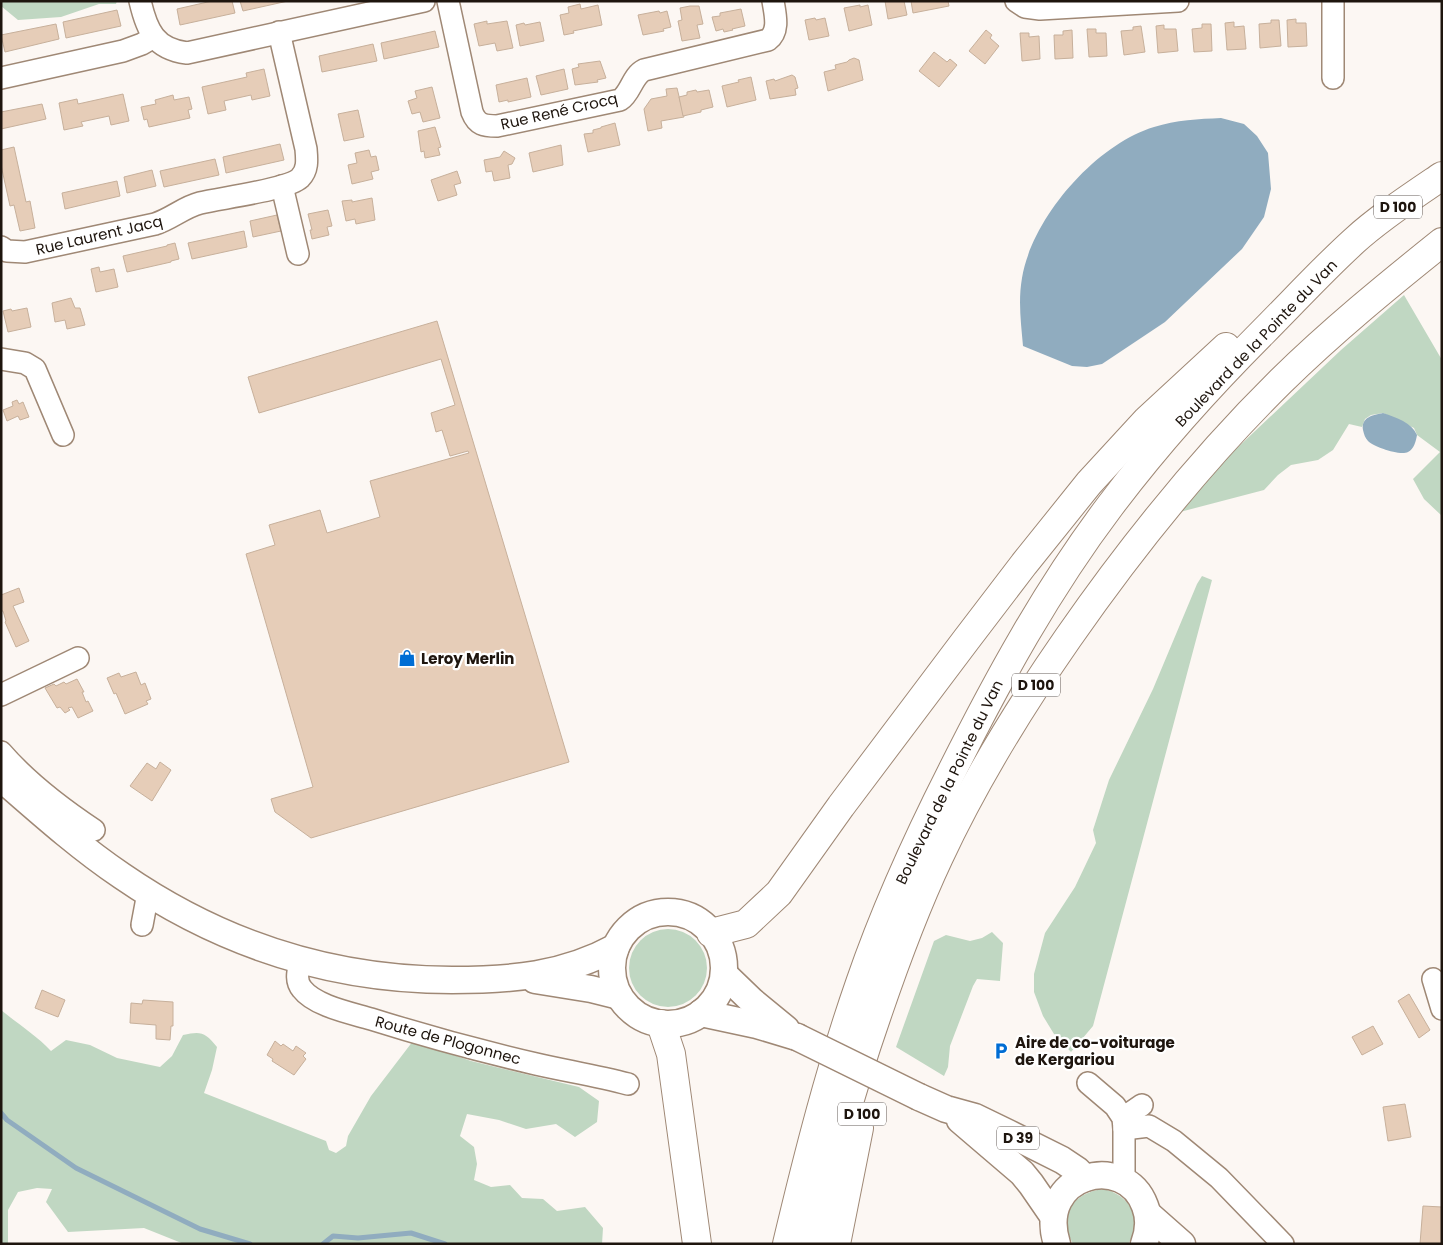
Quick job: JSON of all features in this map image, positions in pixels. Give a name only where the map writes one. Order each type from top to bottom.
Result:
[{"type":"highway","name":"Boulevard de la Pointe du Van","points":[[787,1244],[829,1080],[861,980],[913,850],[1001,675],[1064,571],[1110,506],[1140,468],[1202,396],[1238,358],[1356,239],[1442,176]]},
{"type":"highway","points":[[711,933],[746,924],[779,893],[1018,571],[1113,456],[1147,420],[1242,332],[1280,303],[1356,239]]},
{"type":"highway","name":"Boulevard de la Pointe du Van","points":[[815,1244],[827,1186],[855,1079],[919,902],[940,855],[1017,714],[1114,573],[1147,530],[1236,428],[1281,381],[1338,328],[1442,242]]},
{"type":"highway","name":"D 100","points":[[836,1244],[888,984]]},
{"type":"highway","points":[[661,1024],[671,1054],[697,1244]]},
{"type":"main road","points":[[1,778],[90,852],[148,893],[220,931],[266,950],[300,961],[357,974],[394,979],[477,980],[522,978],[574,966],[597,958],[616,947]]},
{"type":"main road","points":[[676,913],[690,917],[711,933],[721,952],[724,974],[720,989],[712,1002],[701,1013],[688,1020],[674,1024],[661,1024],[643,1018],[630,1009],[619,996],[613,980],[612,963],[616,947],[624,933],[635,923],[648,916],[676,913]]},
{"type":"main road","name":"D 39","points":[[724,974],[752,1001],[797,1037]]},
{"type":"main road","points":[[522,978],[591,989],[619,996]]},
{"type":"main road","name":"D 39","points":[[701,1013],[757,1025],[797,1037],[919,1097],[975,1117],[1062,1160],[1077,1170],[1104,1178]]},
{"type":"main road","name":"D 39","points":[[946,1108],[1022,1173],[1053,1216]]},
{"type":"main road","points":[[1057,1244],[1053,1230],[1053,1216],[1063,1193],[1072,1185],[1104,1178],[1135,1190],[1143,1201],[1148,1214],[1149,1226],[1144,1244]]},
{"type":"main road","points":[[1148,1214],[1182,1244]]},
{"type":"street","points":[[140,1],[144,18],[154,37],[167,49],[187,53],[424,1]]},
{"type":"street","name":"Rue René Crocq","points":[[448,1],[475,120],[479,124],[497,126],[620,100],[627,93],[637,75],[644,70],[768,40],[774,34],[776,27],[773,1]]},
{"type":"street","points":[[1016,1],[1025,7],[1040,9],[1178,1]]},
{"type":"street","points":[[1333,1],[1333,78]]},
{"type":"street","name":"Rue Laurent Jacq","points":[[1,247],[7,252],[25,252],[154,224],[199,203],[282,186],[298,179],[304,173],[307,160],[279,32]]},
{"type":"street","points":[[1,78],[124,51],[154,37]]},
{"type":"street","points":[[282,186],[298,254]]},
{"type":"street","points":[[1,359],[25,363],[35,369],[64,435]]},
{"type":"street","points":[[1,695],[78,658]]},
{"type":"street","points":[[1,752],[10,763],[70,815],[94,830]]},
{"type":"street","points":[[142,924],[148,893]]},
{"type":"street","name":"Route de Plogonnec","points":[[300,961],[297,977],[298,984],[317,1000],[339,1009],[424,1036],[628,1084]]},
{"type":"street","points":[[1433,979],[1442,1009]]},
{"type":"street","points":[[1088,1083],[1115,1106],[1124,1124],[1123,1154],[1104,1178]]},
{"type":"street","points":[[1124,1124],[1142,1105]]},
{"type":"street","points":[[1124,1124],[1149,1126],[1174,1140],[1219,1178],[1284,1244]]},
{"type":"green space","points":[[1,1],[117,1],[116,4],[99,4],[61,17],[18,20],[1,6]]},
{"type":"green space","points":[[1404,295],[1442,360],[1442,516],[1424,499],[1413,479],[1440,452],[1417,435],[1414,428],[1383,413],[1371,415],[1365,419],[1362,427],[1349,424],[1333,450],[1318,460],[1291,465],[1264,490],[1180,512],[1217,467],[1341,350]]},
{"type":"green space","points":[[1202,576],[1212,580],[1093,1026],[1071,1052],[1054,1034],[1043,1016],[1034,992],[1034,974],[1045,933],[1075,887],[1096,843],[1093,830],[1109,780],[1153,689]]},
{"type":"green space","points":[[660,929],[676,929],[690,935],[701,946],[707,960],[707,976],[701,990],[690,1001],[676,1007],[660,1007],[646,1001],[635,990],[629,976],[629,960],[635,946],[646,935]]},
{"type":"green space","points":[[992,932],[1003,943],[1000,981],[977,979],[950,1046],[948,1067],[944,1076],[896,1047],[934,941],[946,935],[970,941],[982,938]]},
{"type":"green space","points":[[1,1010],[51,1051],[66,1040],[90,1045],[117,1058],[160,1067],[172,1056],[183,1035],[202,1034],[209,1038],[217,1047],[204,1093],[326,1141],[329,1150],[336,1153],[346,1146],[348,1136],[371,1096],[413,1041],[471,1061],[579,1087],[599,1101],[597,1122],[575,1137],[556,1124],[526,1129],[499,1120],[467,1114],[460,1136],[474,1147],[477,1164],[474,1180],[491,1187],[510,1185],[522,1198],[543,1199],[557,1211],[585,1207],[603,1228],[602,1244],[184,1244],[144,1228],[68,1232],[46,1202],[52,1189],[37,1188],[18,1192],[8,1210],[8,1244],[1,1244]]},
{"type":"green space","points":[[1103,1189],[1120,1196],[1132,1209],[1135,1226],[1133,1235],[1128,1244],[1073,1244],[1068,1234],[1067,1224],[1067,1215],[1070,1207],[1083,1195]]},
{"type":"water","points":[[1221,118],[1244,124],[1257,136],[1268,153],[1271,189],[1264,217],[1242,249],[1165,322],[1102,364],[1087,367],[1072,366],[1023,346],[1020,295],[1028,255],[1053,209],[1070,187],[1089,167],[1110,150],[1132,136],[1154,127],[1171,123]]},
{"type":"water","points":[[1383,413],[1403,421],[1417,435],[1410,451],[1404,453],[1393,452],[1376,446],[1367,440],[1363,430],[1364,422],[1368,417]]},
{"type":"building","points":[[212,1],[232,1],[235,13],[180,25],[177,9]]},
{"type":"building","points":[[240,1],[288,1],[243,11]]},
{"type":"building","points":[[885,1],[904,1],[907,15],[888,19]]},
{"type":"building","points":[[911,1],[948,1],[949,6],[913,13]]},
{"type":"building","points":[[580,4],[581,9],[598,5],[602,25],[573,31],[574,33],[564,35],[560,15],[569,13],[568,7]]},
{"type":"building","points":[[860,5],[860,7],[868,5],[872,25],[849,31],[844,8]]},
{"type":"building","points":[[699,6],[703,24],[697,25],[700,38],[682,41],[678,21],[682,20],[680,8]]},
{"type":"building","points":[[741,9],[745,26],[724,32],[723,29],[716,31],[712,17],[720,16],[720,13]]},
{"type":"building","points":[[117,10],[121,26],[66,38],[63,22]]},
{"type":"building","points":[[659,11],[660,13],[667,11],[671,27],[663,29],[664,31],[643,35],[638,15]]},
{"type":"building","points":[[815,18],[816,20],[825,18],[829,36],[809,40],[805,20]]},
{"type":"building","points":[[1296,19],[1296,23],[1306,23],[1307,46],[1288,47],[1287,20]]},
{"type":"building","points":[[1271,20],[1279,20],[1281,46],[1260,48],[1259,24],[1271,23]]},
{"type":"building","points":[[487,21],[487,24],[507,21],[513,48],[497,51],[495,43],[479,46],[474,24]]},
{"type":"building","points":[[540,22],[544,41],[520,46],[516,25]]},
{"type":"building","points":[[1234,22],[1234,27],[1244,26],[1246,49],[1227,50],[1225,23]]},
{"type":"building","points":[[56,24],[59,39],[5,52],[1,35]]},
{"type":"building","points":[[1202,24],[1211,24],[1212,51],[1194,52],[1192,29],[1202,28]]},
{"type":"building","points":[[1164,25],[1164,29],[1176,29],[1178,51],[1158,53],[1156,26]]},
{"type":"building","points":[[1141,26],[1145,52],[1124,55],[1121,31],[1133,30],[1133,27]]},
{"type":"building","points":[[1087,29],[1096,29],[1096,33],[1106,33],[1107,56],[1089,57]]},
{"type":"building","points":[[986,30],[992,35],[990,38],[999,46],[985,64],[969,51]]},
{"type":"building","points":[[1072,30],[1073,58],[1055,59],[1054,35],[1063,35],[1063,31]]},
{"type":"building","points":[[435,31],[439,47],[384,59],[381,43]]},
{"type":"building","points":[[1020,33],[1029,33],[1029,37],[1039,36],[1040,59],[1022,61]]},
{"type":"building","points":[[373,44],[377,61],[322,72],[319,56]]},
{"type":"building","points":[[934,52],[947,62],[950,59],[957,65],[939,87],[919,71]]},
{"type":"building","points":[[854,58],[859,60],[863,80],[828,91],[824,72],[836,69],[835,65]]},
{"type":"building","points":[[600,61],[606,78],[597,80],[598,82],[575,85],[572,69],[579,67],[578,64]]},
{"type":"building","points":[[264,69],[270,96],[252,100],[251,95],[224,101],[226,110],[208,114],[202,87],[247,77],[246,73]]},
{"type":"building","points":[[564,69],[568,89],[541,95],[536,76]]},
{"type":"building","points":[[792,75],[795,77],[798,88],[795,89],[796,95],[770,99],[766,81],[774,79],[775,81]]},
{"type":"building","points":[[751,77],[756,100],[727,107],[722,86]]},
{"type":"building","points":[[527,78],[531,97],[499,102],[496,85]]},
{"type":"building","points":[[432,87],[440,118],[423,122],[420,112],[412,114],[408,101],[417,98],[415,91]]},
{"type":"building","points":[[677,88],[684,117],[661,121],[662,128],[648,131],[644,109],[651,99],[667,96],[666,89]]},
{"type":"building","points":[[696,90],[697,92],[709,90],[713,107],[683,116],[679,97],[687,95],[687,92]]},
{"type":"building","points":[[123,94],[129,121],[111,125],[109,116],[81,122],[83,126],[64,130],[59,103],[77,99],[78,104]]},
{"type":"building","points":[[173,95],[174,100],[189,97],[192,109],[188,110],[190,118],[149,127],[147,119],[144,120],[141,107],[156,104],[155,100]]},
{"type":"building","points":[[42,104],[46,119],[1,129],[1,112]]},
{"type":"building","points":[[358,110],[364,137],[344,141],[338,114]]},
{"type":"building","points":[[615,123],[620,145],[588,152],[584,134],[593,133],[593,130]]},
{"type":"building","points":[[435,127],[441,147],[438,148],[440,155],[425,158],[424,151],[421,152],[418,131]]},
{"type":"building","points":[[280,144],[284,160],[226,173],[223,157]]},
{"type":"building","points":[[561,145],[563,165],[533,172],[529,153]]},
{"type":"building","points":[[14,147],[26,202],[30,201],[35,228],[20,231],[14,205],[10,206],[1,165],[1,150]]},
{"type":"building","points":[[369,150],[371,157],[376,156],[379,170],[371,172],[373,179],[352,184],[348,165],[357,163],[355,153]]},
{"type":"building","points":[[504,151],[515,158],[512,164],[508,165],[510,178],[494,181],[492,171],[486,172],[484,160],[500,157]]},
{"type":"building","points":[[215,159],[219,175],[164,187],[160,171]]},
{"type":"building","points":[[152,170],[156,186],[127,193],[124,177]]},
{"type":"building","points":[[457,171],[461,183],[454,185],[457,195],[438,201],[431,180]]},
{"type":"building","points":[[117,181],[120,196],[65,209],[62,193]]},
{"type":"building","points":[[372,198],[375,220],[356,224],[355,219],[346,221],[342,201],[352,200],[352,202]]},
{"type":"building","points":[[328,210],[332,226],[327,227],[329,235],[312,239],[308,214]]},
{"type":"building","points":[[277,215],[281,231],[253,237],[250,221]]},
{"type":"building","points":[[244,231],[247,247],[192,259],[188,243]]},
{"type":"building","points":[[175,243],[179,259],[127,272],[123,256]]},
{"type":"building","points":[[99,267],[100,272],[114,269],[118,287],[96,292],[91,269]]},
{"type":"building","points":[[71,298],[75,308],[80,308],[85,325],[67,329],[65,320],[55,322],[52,303]]},
{"type":"building","points":[[27,308],[31,327],[8,332],[3,311]]},
{"type":"building","name":"Leroy Merlin","points":[[437,321],[569,762],[311,838],[275,812],[271,799],[313,787],[246,554],[275,545],[269,525],[320,510],[327,533],[380,517],[370,481],[469,453],[468,451],[450,456],[442,430],[436,432],[431,413],[455,405],[441,359],[259,413],[248,377]]},
{"type":"building","points":[[17,400],[19,404],[23,402],[29,417],[20,420],[18,416],[7,421],[3,410],[13,406],[12,402]]},
{"type":"building","points":[[19,588],[24,602],[13,606],[29,641],[16,647],[5,622],[3,611],[1,611],[1,595]]},
{"type":"building","points":[[136,672],[141,685],[145,683],[151,699],[146,701],[148,704],[125,714],[107,678],[119,673],[121,677]]},
{"type":"building","points":[[77,679],[84,692],[82,692],[86,702],[88,701],[93,711],[78,718],[72,707],[68,708],[70,710],[65,713],[60,707],[57,708],[45,688],[64,682],[66,684]]},
{"type":"building","points":[[160,762],[171,770],[152,801],[130,786],[147,763],[156,769]]},
{"type":"building","points":[[42,990],[65,1000],[58,1017],[35,1008]]},
{"type":"building","points":[[1409,994],[1430,1030],[1419,1038],[1398,1001]]},
{"type":"building","points":[[143,1000],[173,1002],[173,1026],[171,1026],[170,1040],[156,1039],[156,1025],[130,1023],[131,1003],[142,1004]]},
{"type":"building","points":[[1373,1026],[1383,1044],[1362,1055],[1352,1037]]},
{"type":"building","points":[[275,1041],[293,1051],[296,1046],[306,1053],[303,1056],[306,1059],[294,1075],[272,1061],[273,1059],[267,1055]]},
{"type":"building","points":[[1405,1104],[1411,1137],[1388,1141],[1383,1107]]},
{"type":"building","points":[[1423,1206],[1442,1207],[1442,1244],[1420,1244]]},
{"type":"waterway","points":[[1,1113],[7,1120],[76,1168],[200,1229],[250,1244]]},
{"type":"waterway","points":[[323,1244],[333,1236],[358,1238],[411,1233],[445,1244]]},
{"type":"place","name":"Leroy Merlin","points":[[407,658]]},
{"type":"place","name":"Aire de co-voiturage de Kergariou","points":[[1001,1051]]}]
